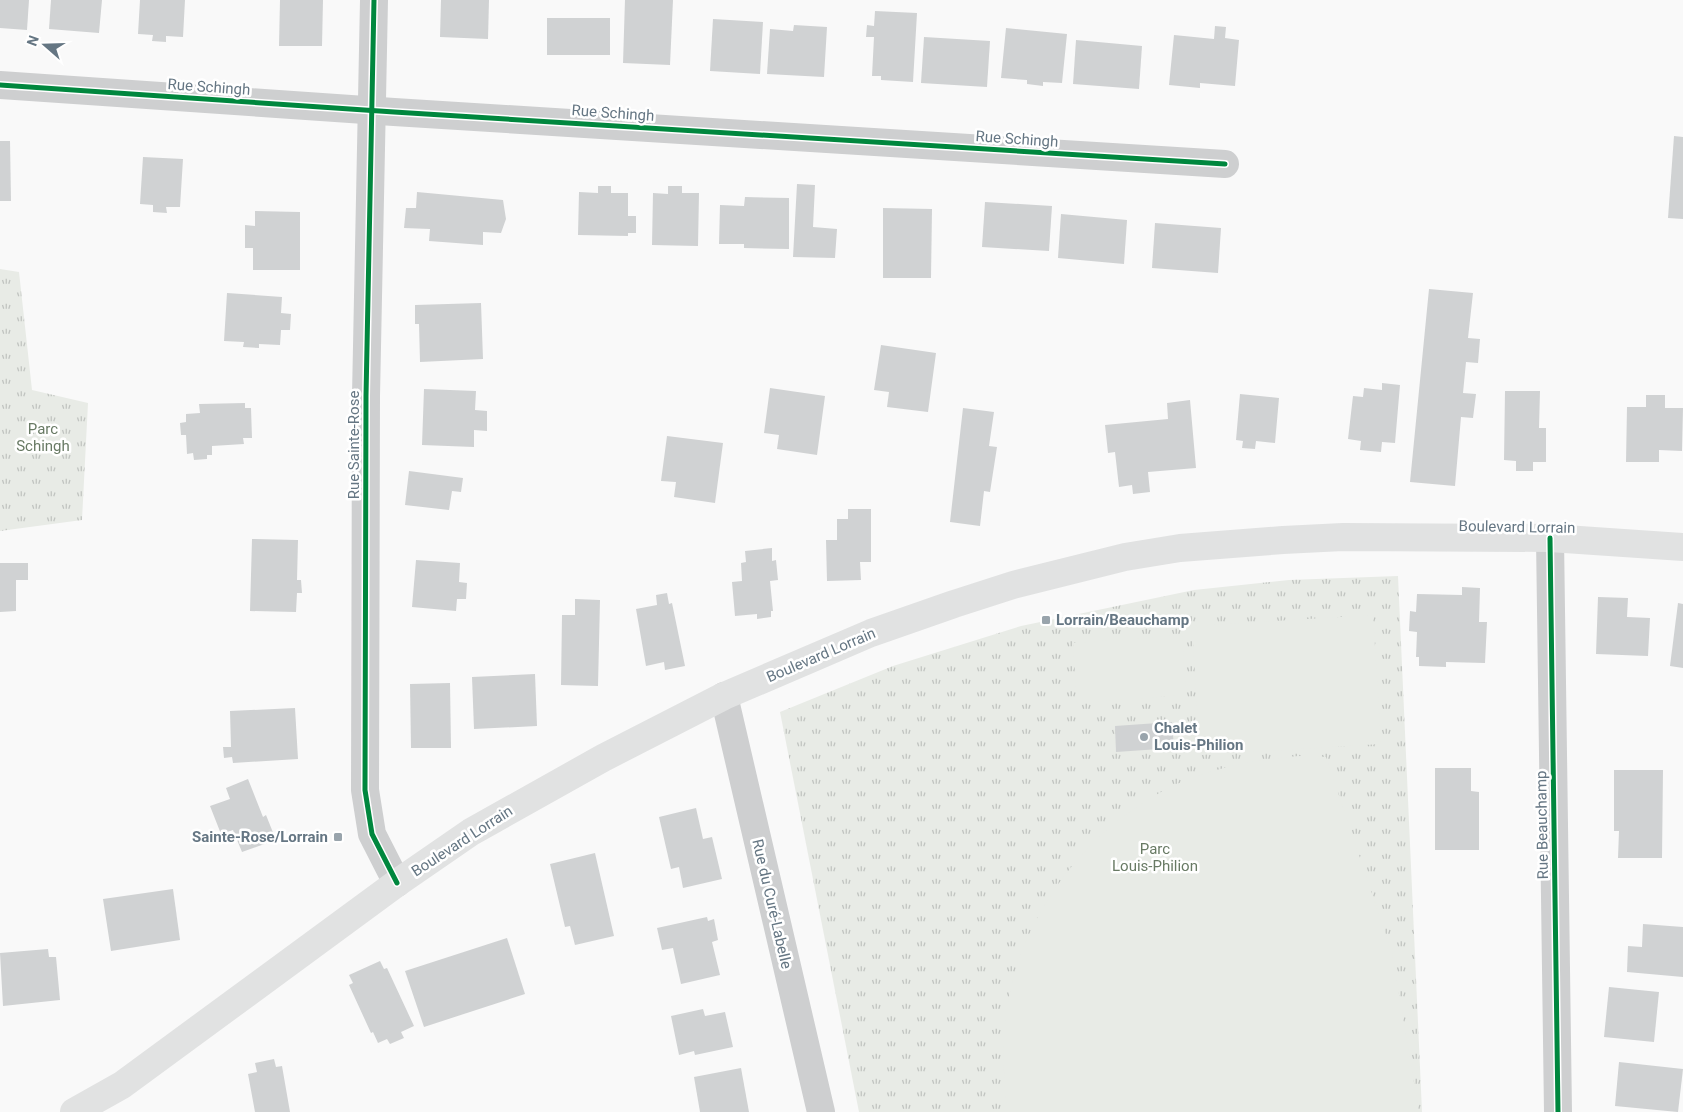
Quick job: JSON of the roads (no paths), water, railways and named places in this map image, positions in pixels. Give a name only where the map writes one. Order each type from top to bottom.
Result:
[{"type":"main road","name":"Boulevard Lorrain","points":[[74,1112],[122,1085],[397,883],[471,832],[542,791],[724,696],[871,633],[935,610],[1014,585],[1124,557],[1180,548],[1343,537],[1550,538],[1683,547]]},
{"type":"street","name":"Rue Sainte-Rose","points":[[374,0],[366,396],[365,790],[372,834],[397,883]]},
{"type":"street","name":"Rue Schingh","points":[[0,85],[1225,164]]},
{"type":"street","name":"Rue Beauchamp","points":[[1550,538],[1558,1112]]},
{"type":"street","name":"Rue du Curé-Labelle","points":[[724,696],[821,1112]]},
{"type":"place","name":"Lorrain/Beauchamp","points":[[1046,620]]},
{"type":"place","name":"Chalet Louis-Philion","points":[[1144,737]]},
{"type":"place","name":"Sainte-Rose/Lorrain","points":[[338,837]]},
{"type":"park label","name":"Parc Schingh","points":[[43,438]]},
{"type":"park label","name":"Parc Louis-Philion","points":[[1155,858]]}]
